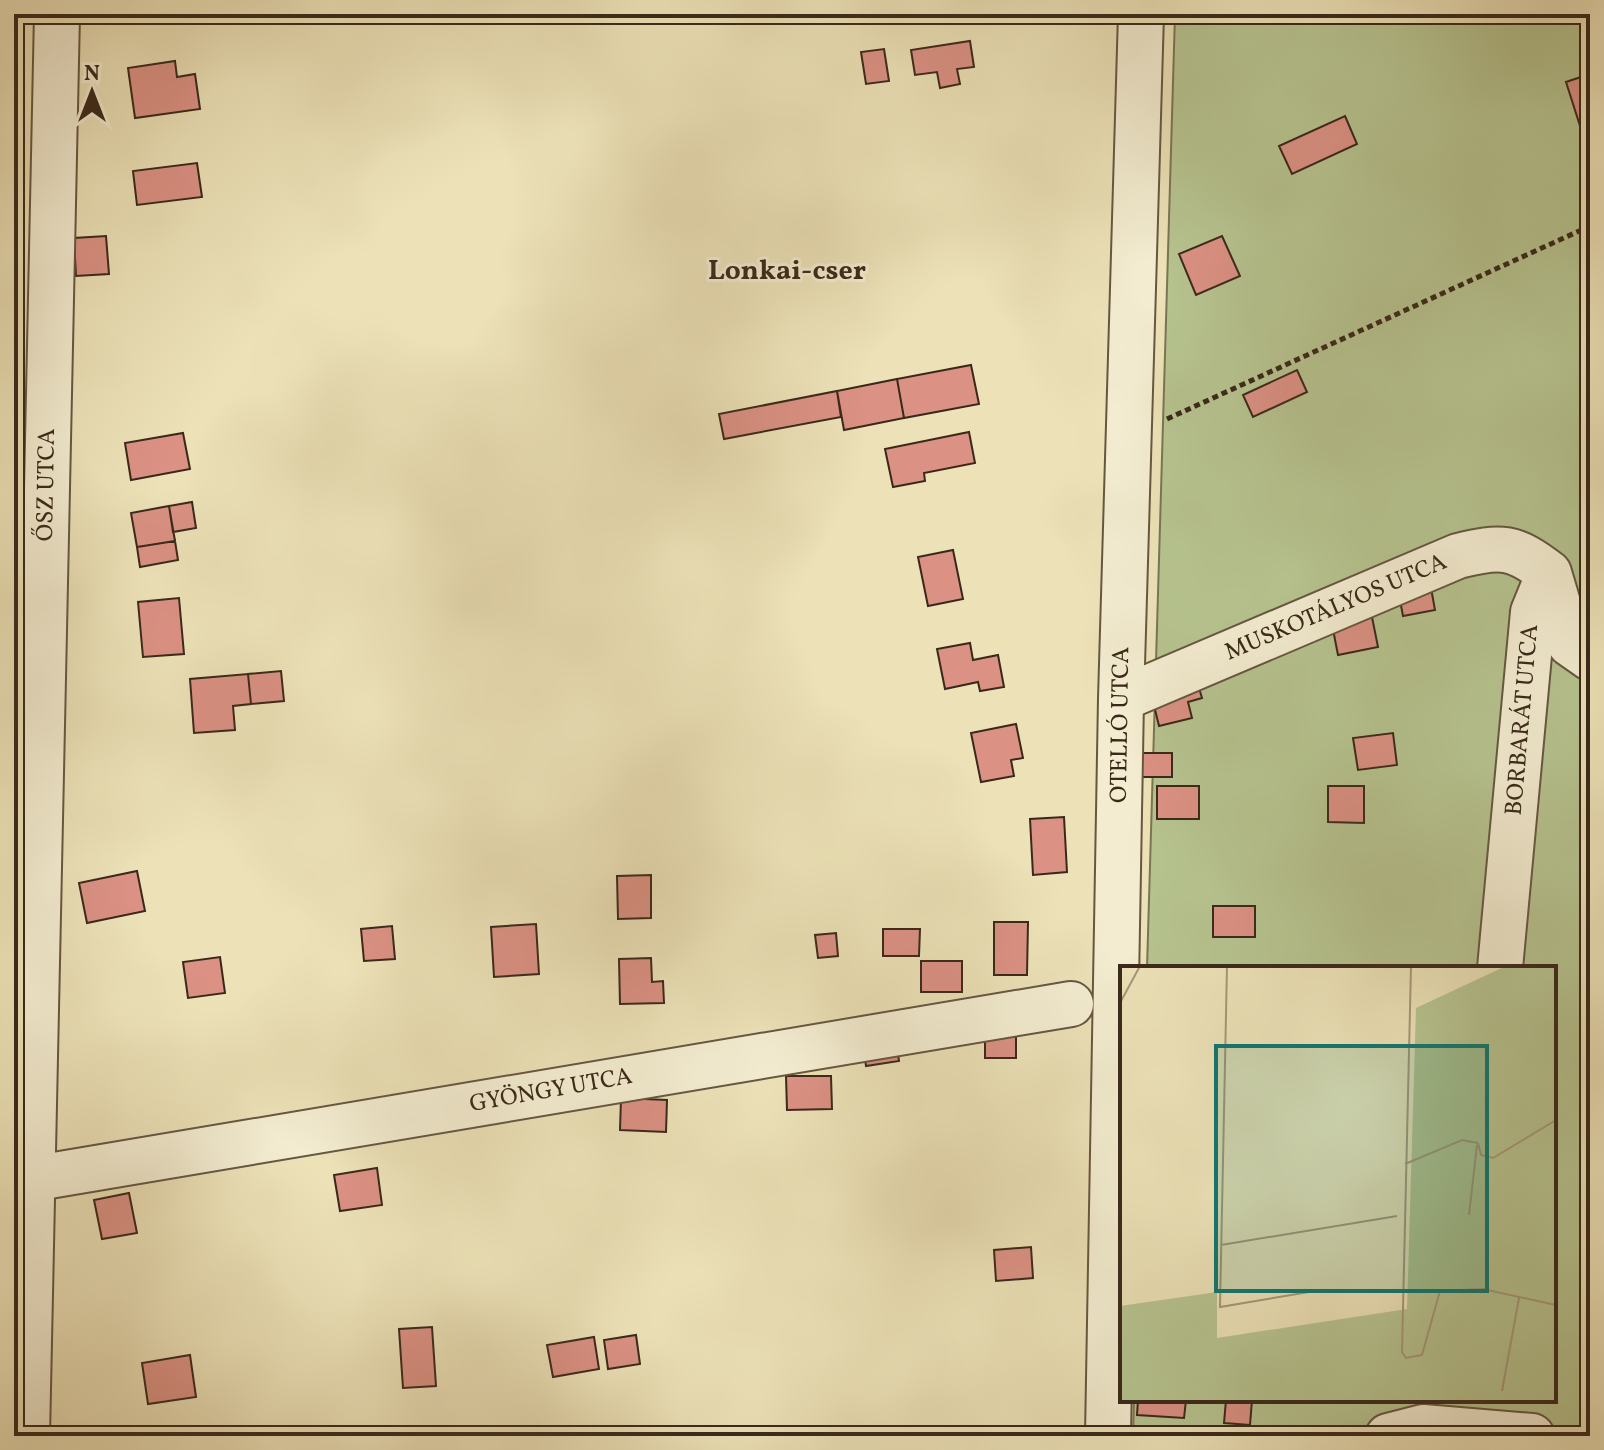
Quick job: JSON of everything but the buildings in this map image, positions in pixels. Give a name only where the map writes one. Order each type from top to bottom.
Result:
[{"type":"street","name":"ŐSZ UTCA","points":[[27,1436],[57,14]]},
{"type":"street","name":"OTELLÓ UTCA","points":[[1108,1436],[1121,699],[1141,14]]},
{"type":"street","name":"MUSKOTÁLYOS UTCA","points":[[1121,699],[1458,556],[1492,548],[1524,554],[1549,573]]},
{"type":"street","name":"BORBARÁT UTCA","points":[[1549,573],[1570,644],[1590,658]]},
{"type":"street","name":"BORBARÁT UTCA","points":[[1500,966],[1533,612],[1549,573]]},
{"type":"street","name":"GYÖNGY UTCA","points":[[31,1179],[1071,1004]]},
{"type":"street","points":[[1388,1436],[1423,1427],[1532,1436]]},
{"type":"path","points":[[1130,436],[1590,226]]},
{"type":"green space","points":[[1175,14],[1590,14],[1590,1436],[1133,1436],[1134,1402],[1556,1402],[1556,966],[1147,966]]},
{"type":"district","name":"Lonkai-cser","points":[[787,271]]}]
